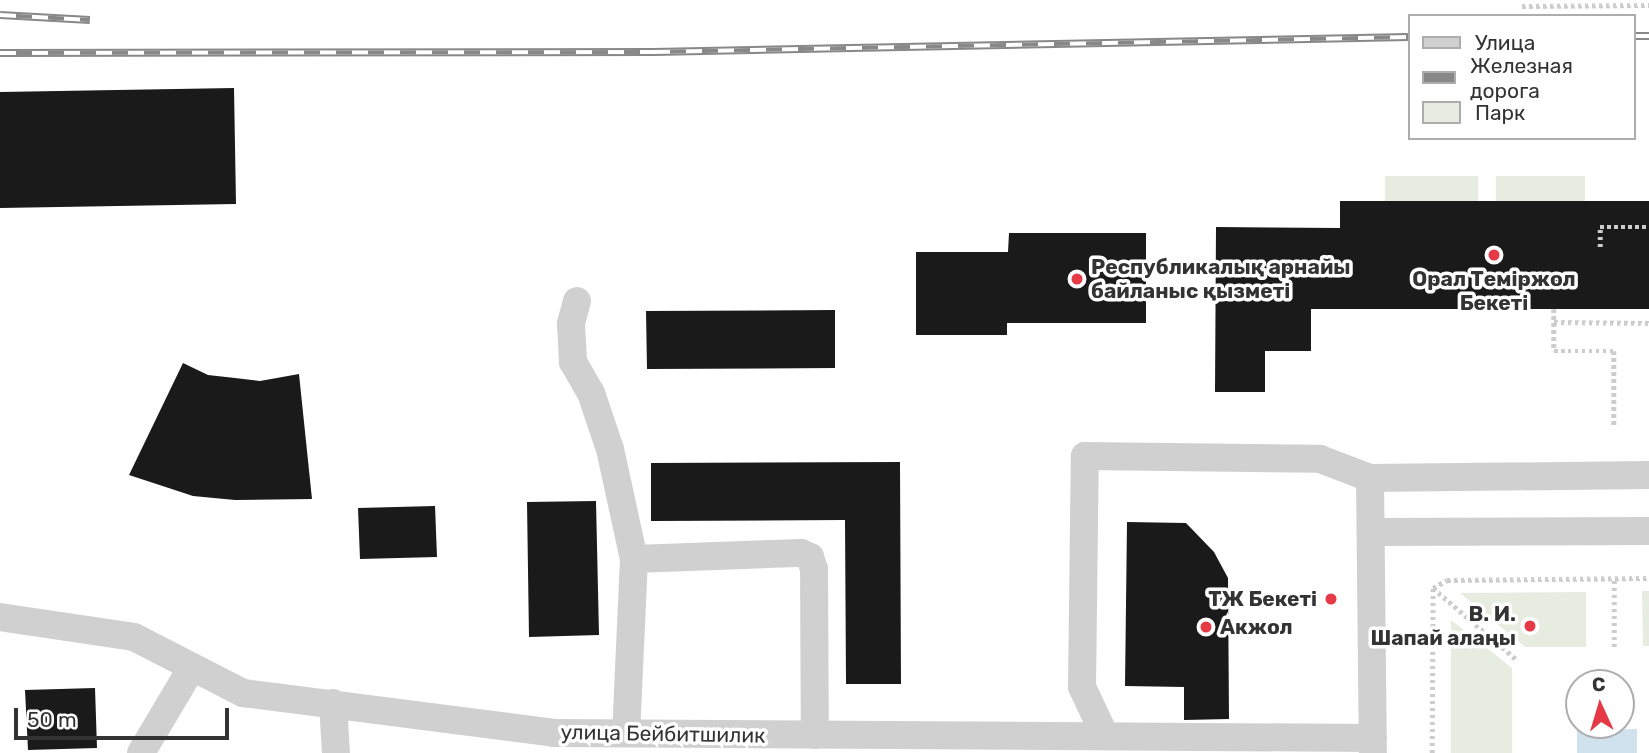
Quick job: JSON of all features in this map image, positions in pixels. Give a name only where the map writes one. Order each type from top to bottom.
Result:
[{"type":"street","points":[[577,301],[571,324],[573,362],[591,393],[610,449],[634,559],[626,733]]},
{"type":"street","points":[[1105,736],[1082,687],[1085,456],[1320,459],[1370,478],[1649,475]]},
{"type":"street","points":[[1370,478],[1373,745]]},
{"type":"street","points":[[1371,532],[1649,531]]},
{"type":"street","points":[[634,559],[801,553],[810,557],[814,569],[815,735]]},
{"type":"street","name":"улица Бейбитшилик","points":[[0,617],[134,637],[243,694],[554,733],[1105,736],[1373,745]]},
{"type":"street","points":[[141,753],[192,667]]},
{"type":"street","points":[[333,704],[336,753]]},
{"type":"path","points":[[1522,6],[1649,5]]},
{"type":"path","points":[[1600,247],[1600,227],[1649,227]]},
{"type":"path","points":[[1554,309],[1553,351],[1614,351],[1614,427]]},
{"type":"path","points":[[1554,322],[1649,323]]},
{"type":"path","points":[[1614,578],[1614,647]]},
{"type":"path","points":[[1433,588],[1447,580],[1649,578]]},
{"type":"path","points":[[1433,588],[1517,660]]},
{"type":"path","points":[[1433,588],[1433,753]]},
{"type":"green space","points":[[1385,176],[1478,176],[1478,201],[1385,201]]},
{"type":"green space","points":[[1496,176],[1585,176],[1585,201],[1496,201]]},
{"type":"green space","points":[[1642,591],[1649,591],[1649,646],[1643,646]]},
{"type":"green space","points":[[1586,592],[1586,647],[1525,647],[1460,593]]},
{"type":"green space","points":[[1451,620],[1512,668],[1512,753],[1451,753]]},
{"type":"water","points":[[1635,729],[1637,753],[1577,753],[1577,739],[1635,739]]},
{"type":"building","points":[[234,88],[236,204],[0,208],[0,92]]},
{"type":"building","name":"Орал Теміржол Бекеті","points":[[1340,201],[1649,201],[1649,309],[1311,309],[1311,351],[1265,351],[1265,392],[1215,392],[1216,227],[1340,228]]},
{"type":"building","points":[[1009,233],[1146,233],[1146,323],[1007,323],[1007,335],[916,335],[916,252],[1008,252]]},
{"type":"building","points":[[835,310],[835,368],[647,369],[646,311]]},
{"type":"building","points":[[183,363],[208,375],[260,381],[299,374],[312,499],[235,500],[193,496],[129,475]]},
{"type":"building","points":[[900,462],[901,684],[846,684],[845,520],[651,521],[651,463]]},
{"type":"building","points":[[596,501],[599,635],[529,637],[527,502]]},
{"type":"building","points":[[435,506],[437,557],[360,559],[358,508]]},
{"type":"building","points":[[1127,522],[1186,523],[1214,552],[1228,578],[1229,719],[1184,720],[1184,687],[1125,686]]},
{"type":"building","points":[[95,688],[97,748],[28,750],[25,690]]},
{"type":"railway","points":[[0,15],[90,20]]},
{"type":"railway","points":[[1635,36],[1649,36]]},
{"type":"railway","points":[[0,53],[654,52],[1408,37]]},
{"type":"place","name":"Орал Теміржол Бекеті","points":[[1494,255]]},
{"type":"place","name":"Республикалық арнайы байланыс қызметі","points":[[1077,279]]},
{"type":"place","name":"ТЖ Бекеті","points":[[1331,599]]},
{"type":"place","name":"В. И. Шапай алаңы","points":[[1530,626]]},
{"type":"place","name":"Акжол","points":[[1206,627]]}]
